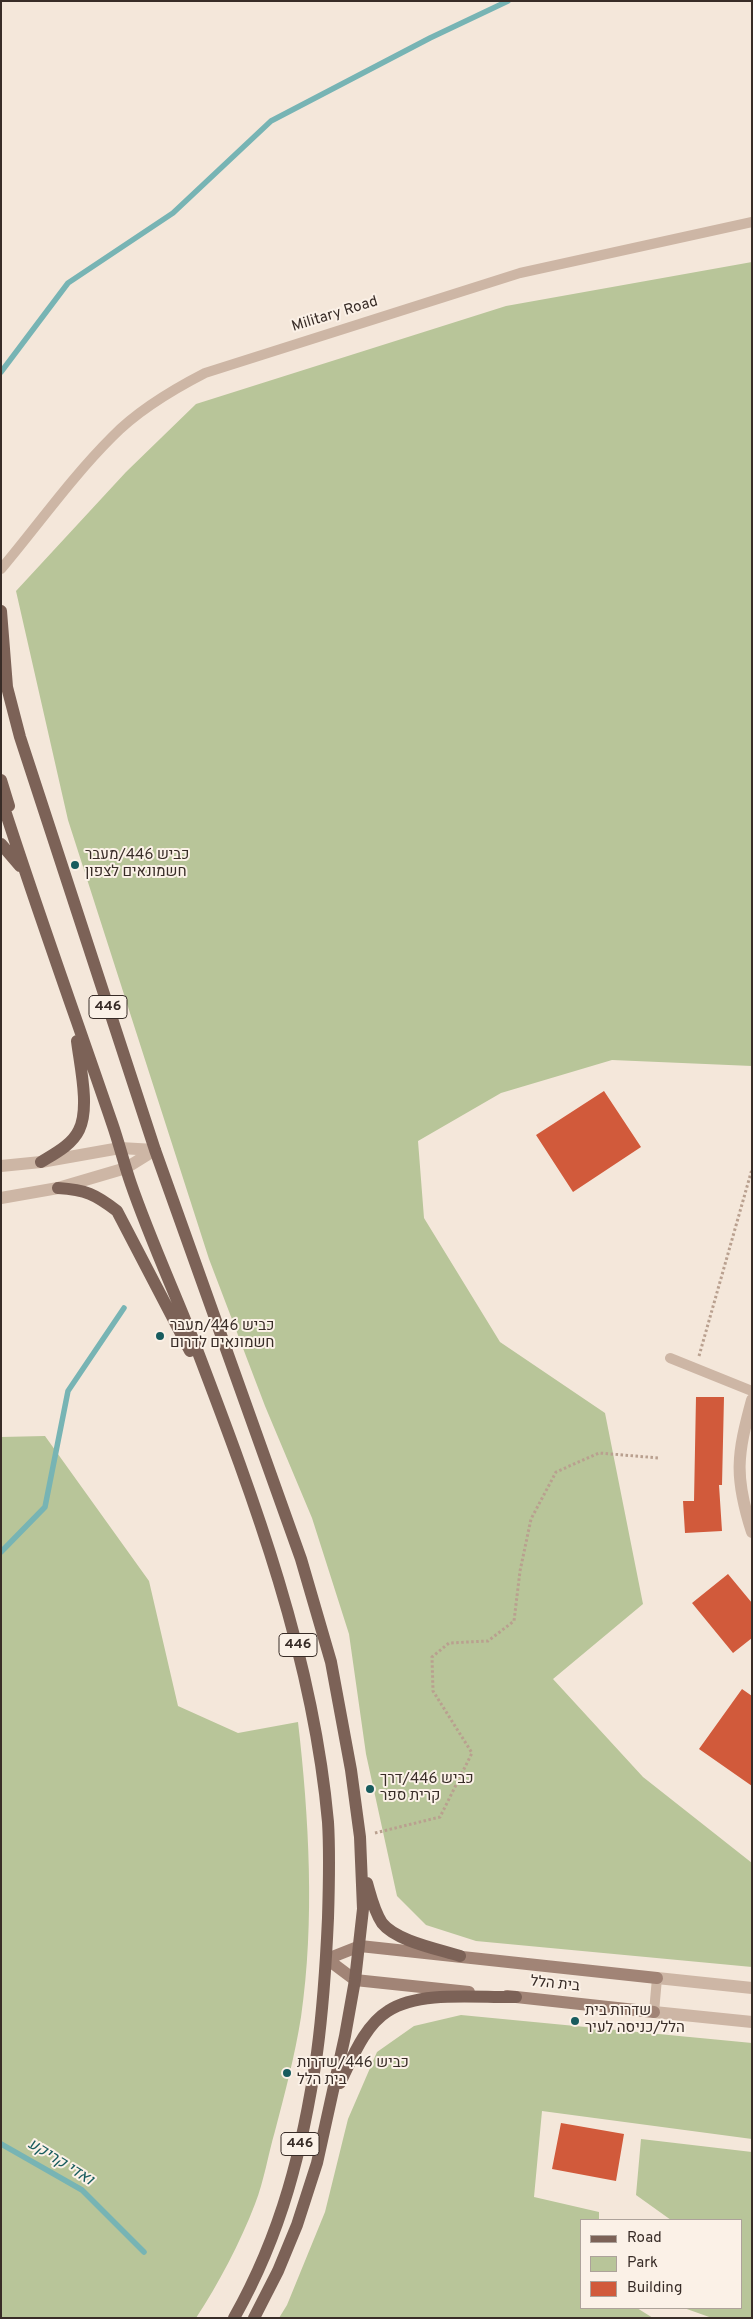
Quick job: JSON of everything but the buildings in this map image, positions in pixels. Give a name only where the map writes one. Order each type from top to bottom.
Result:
[{"type":"main road","name":"446","points":[[1,611],[7,687],[20,738],[155,1150],[301,1558],[317,1609],[341,1712],[360,1837],[363,1908],[360,1946],[332,2097],[317,2163],[297,2225],[278,2271],[254,2318]]},
{"type":"main road","name":"446","points":[[1,780],[20,839],[31,893]]},
{"type":"main road","name":"446","points":[[1,798],[31,893],[126,1168],[214,1395],[271,1554],[295,1631],[317,1734],[328,1826],[330,1878],[327,1959],[318,2041],[299,2150],[278,2224],[261,2264],[234,2318]]},
{"type":"main road","name":"446","points":[[1,820],[31,893]]},
{"type":"main road","name":"446","points":[[1,844],[20,866]]},
{"type":"main road","points":[[41,1162],[65,1147],[79,1130],[84,1106],[75,1019]]},
{"type":"main road","points":[[58,1188],[82,1190],[98,1196],[117,1211],[214,1395]]},
{"type":"main road","points":[[362,1864],[372,1902],[383,1924],[397,1934],[460,1956]]},
{"type":"main road","points":[[327,1959],[360,1946]]},
{"type":"main road","name":"בית הלל","points":[[360,1946],[658,1978]]},
{"type":"main road","points":[[327,1959],[355,1980]]},
{"type":"main road","name":"בית הלל","points":[[355,1980],[654,2012]]},
{"type":"main road","points":[[332,2097],[372,2026],[388,2011],[409,2002],[432,1998],[516,1997]]},
{"type":"street","points":[[1,1166],[41,1162],[120,1148],[155,1150]]},
{"type":"street","points":[[1,1198],[58,1188],[126,1168],[155,1150]]},
{"type":"street","points":[[752,1400],[740,1445],[738,1477],[744,1508],[752,1532]]},
{"type":"street","name":"בית הלל","points":[[658,1978],[752,1988]]},
{"type":"street","name":"בית הלל","points":[[654,2012],[752,2022]]},
{"type":"lane","name":"Military Road","points":[[1,569],[78,474],[112,437],[142,411],[177,388],[206,373],[520,273],[752,222]]},
{"type":"lane","points":[[670,1358],[752,1391]]},
{"type":"lane","points":[[654,2012],[658,1978]]},
{"type":"path","points":[[696,1369],[752,1169]]},
{"type":"path","points":[[360,1837],[440,1817],[472,1752],[433,1691],[432,1658],[449,1643],[488,1641],[514,1621],[520,1571],[531,1519],[556,1472],[598,1453],[659,1458]]},
{"type":"green space","points":[[752,262],[752,1066],[612,1060],[501,1093],[418,1141],[424,1218],[500,1342],[605,1413],[643,1604],[553,1679],[643,1777],[752,1863],[752,1967],[476,1941],[426,1925],[397,1896],[366,1754],[349,1634],[312,1518],[265,1406],[209,1259],[68,820],[16,591],[126,472],[196,404],[506,306]]},
{"type":"green space","points":[[45,1436],[149,1581],[178,1706],[238,1733],[298,1722],[305,1795],[309,1870],[308,1944],[299,2031],[258,2195],[243,2233],[228,2263],[196,2318],[1,2318],[1,1437]]},
{"type":"green space","points":[[461,2015],[752,2043],[752,2139],[542,2111],[534,2197],[599,2212],[599,2219],[580,2219],[580,2309],[639,2309],[653,2318],[279,2318],[287,2305],[325,2212],[348,2119],[377,2052],[414,2026]]},
{"type":"green space","points":[[641,2139],[752,2152],[752,2318],[712,2318],[687,2309],[743,2309],[743,2219],[670,2219],[636,2195]]},
{"type":"waterway","points":[[1,372],[68,283],[173,213],[271,121],[430,38],[508,1]]},
{"type":"waterway","points":[[1,1552],[45,1507],[68,1391],[124,1308]]},
{"type":"waterway","name":"ואדי קריקע","points":[[1,2144],[82,2190],[144,2252]]},
{"type":"place","name":"כביש 446/מעבר חשמונאים לצפון","points":[[75,865]]},
{"type":"place","name":"כביש 446/מעבר חשמונאים לדרום","points":[[160,1336]]},
{"type":"place","name":"כביש 446/דרך קרית ספר","points":[[370,1789]]},
{"type":"place","name":"שדרות בית הלל/כניסה לעיר","points":[[575,2021]]},
{"type":"place","name":"כביש 446/שדרות בית הלל","points":[[287,2073]]}]
